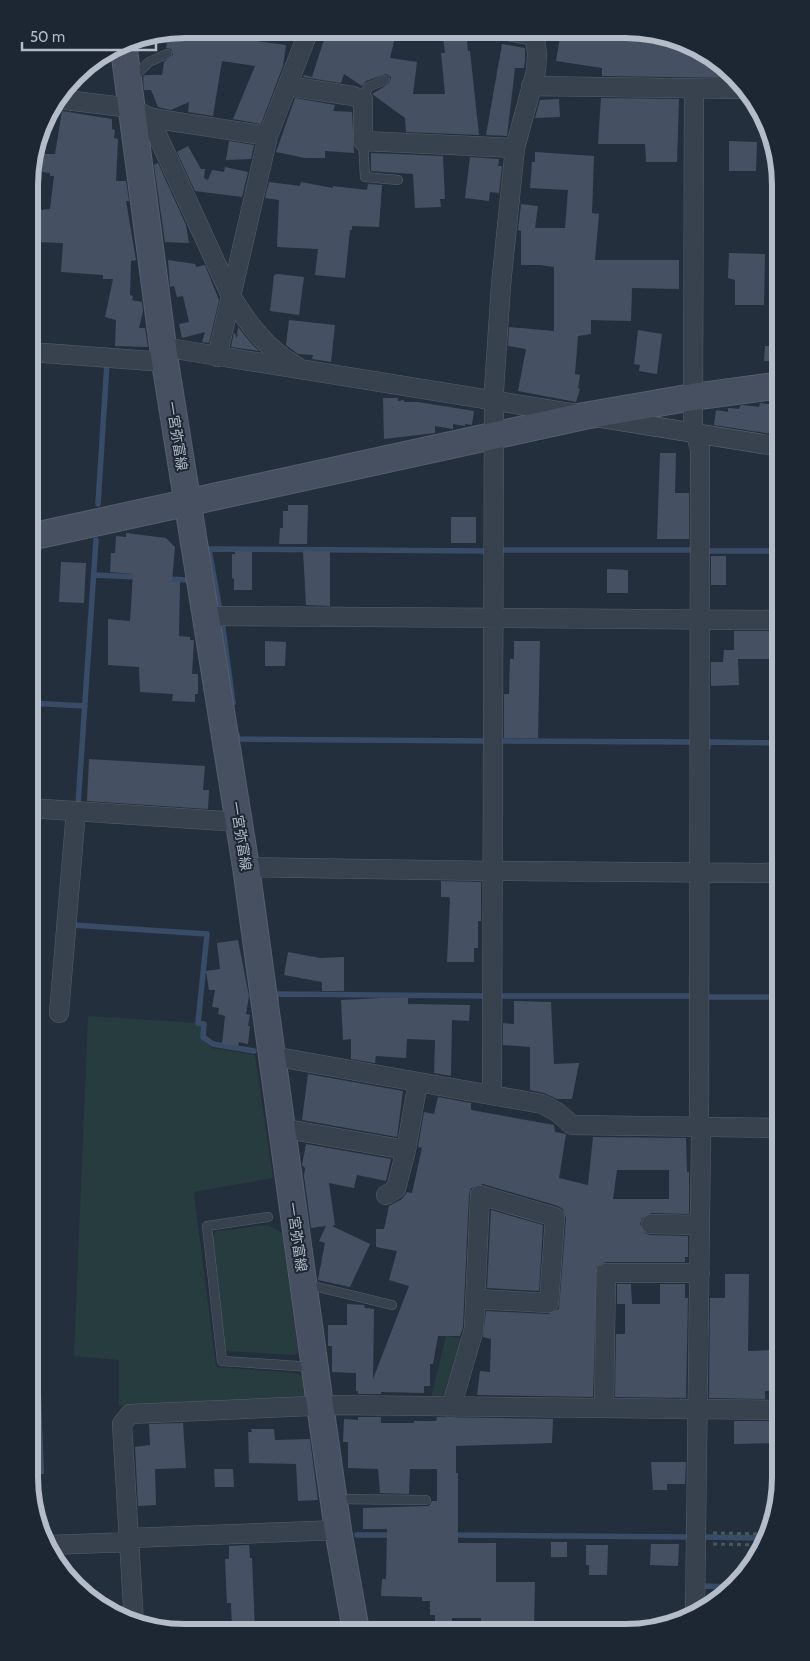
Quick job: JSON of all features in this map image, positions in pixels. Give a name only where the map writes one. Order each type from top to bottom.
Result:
[{"type":"main road","name":"一宮弥富線","points":[[125,50],[136,103],[164,355],[246,867],[320,1405],[338,1530],[355,1624]]},
{"type":"main road","points":[[38,535],[187,501],[495,437],[584,416],[693,397],[772,386]]},
{"type":"street","points":[[217,357],[268,136],[306,38]]},
{"type":"street","points":[[492,1095],[495,402],[497,339],[515,148],[530,86],[536,71],[537,54],[535,38]]},
{"type":"street","points":[[288,86],[353,96],[363,100],[363,141],[515,148]]},
{"type":"street","points":[[530,86],[737,89]]},
{"type":"street","points":[[694,89],[693,425],[700,449],[699,1128],[701,1136],[695,1606]]},
{"type":"street","points":[[65,98],[136,103],[268,136]]},
{"type":"street","points":[[136,103],[231,296],[247,322],[277,355],[300,368]]},
{"type":"street","points":[[38,352],[217,357],[300,368],[495,402],[772,446]]},
{"type":"street","points":[[206,616],[772,620]]},
{"type":"street","points":[[38,809],[239,822]]},
{"type":"street","points":[[59,1013],[76,811]]},
{"type":"street","points":[[246,867],[493,872],[772,872]]},
{"type":"street","points":[[272,1056],[549,1106],[572,1125],[772,1128]]},
{"type":"street","points":[[386,1195],[396,1189],[406,1150],[418,1082]]},
{"type":"street","points":[[281,1128],[406,1150]]},
{"type":"street","points":[[451,1408],[474,1329],[480,1195],[555,1217],[549,1303],[476,1299]]},
{"type":"street","points":[[651,1224],[699,1225]]},
{"type":"street","points":[[604,1407],[606,1273],[700,1272]]},
{"type":"street","points":[[134,1614],[122,1424],[130,1414],[320,1405],[451,1408],[604,1407],[772,1410]]},
{"type":"street","points":[[54,1545],[338,1530]]},
{"type":"lane","points":[[136,103],[149,62],[167,54]]},
{"type":"lane","points":[[363,100],[368,87],[385,80]]},
{"type":"lane","points":[[363,141],[365,177],[398,180]]},
{"type":"lane","points":[[268,1217],[207,1226],[222,1361],[315,1367]]},
{"type":"lane","points":[[303,1284],[392,1305]]},
{"type":"lane","points":[[334,1499],[426,1500]]},
{"type":"path","points":[[696,1538],[760,1535]]},
{"type":"path","points":[[696,1538],[756,1544]]},
{"type":"green space","points":[[88,1016],[197,1023],[202,1026],[201,1037],[212,1048],[255,1055],[273,1178],[194,1192],[216,1367],[296,1373],[302,1376],[305,1399],[119,1406],[119,1360],[74,1356]]},
{"type":"green space","points":[[268,1225],[282,1233],[298,1352],[295,1355],[225,1351],[212,1238],[216,1231]]},
{"type":"green space","points":[[446,1336],[463,1338],[448,1394],[431,1398]]},
{"type":"building","points":[[175,38],[256,38],[256,41],[286,45],[283,66],[261,124],[233,119],[255,66],[222,61],[213,116],[188,112],[189,102],[171,110],[158,107],[151,90],[144,90],[143,77],[145,75],[162,75],[164,62],[173,55],[171,49],[166,48],[168,39]]},
{"type":"building","points":[[324,38],[395,38],[390,58],[417,62],[413,94],[445,94],[441,53],[445,53],[443,38],[467,38],[468,51],[470,51],[479,135],[406,132],[405,118],[372,94],[390,83],[391,77],[386,74],[366,81],[362,86],[344,74],[341,83],[303,77],[304,75],[312,77]]},
{"type":"building","points":[[560,38],[635,38],[673,45],[707,62],[726,78],[602,76],[602,68],[556,61]]},
{"type":"building","points":[[502,44],[525,48],[524,68],[515,68],[507,136],[486,135]]},
{"type":"building","points":[[295,98],[335,105],[333,111],[352,112],[354,153],[325,151],[325,158],[305,158],[276,152]]},
{"type":"building","points":[[601,98],[679,99],[677,162],[646,162],[645,144],[598,144]]},
{"type":"building","points":[[559,99],[560,117],[535,118],[540,100]]},
{"type":"building","points":[[62,111],[112,119],[112,129],[115,130],[114,138],[118,139],[116,181],[126,181],[129,201],[126,201],[136,260],[131,261],[130,295],[133,296],[132,300],[142,302],[143,311],[139,328],[145,328],[148,347],[115,346],[116,320],[105,317],[113,279],[103,279],[103,275],[61,272],[63,243],[38,242],[38,210],[50,209],[54,176],[50,176],[50,173],[42,172],[43,154],[55,154]]},
{"type":"building","points":[[229,141],[254,145],[251,159],[226,160]]},
{"type":"building","points":[[729,141],[757,142],[756,171],[729,171]]},
{"type":"building","points":[[188,146],[201,169],[205,169],[204,178],[208,180],[212,170],[224,172],[225,167],[248,172],[242,197],[195,191],[177,152]]},
{"type":"building","points":[[535,152],[594,156],[592,213],[599,214],[595,260],[679,260],[679,289],[632,288],[631,321],[591,320],[591,334],[578,336],[575,374],[580,375],[578,388],[580,389],[576,402],[518,391],[526,349],[508,346],[509,327],[554,331],[554,267],[521,265],[521,231],[518,230],[521,204],[538,206],[535,228],[565,228],[568,190],[530,188],[532,162],[535,162]]},
{"type":"building","points":[[371,153],[443,156],[445,199],[440,199],[441,207],[415,208],[413,174],[371,171]]},
{"type":"building","points":[[470,157],[499,159],[498,166],[502,166],[499,193],[490,192],[489,201],[465,198]]},
{"type":"building","points":[[158,163],[186,225],[189,243],[165,242],[154,165]]},
{"type":"building","points":[[269,182],[300,186],[301,182],[333,188],[333,186],[367,190],[368,184],[382,185],[379,227],[352,226],[352,230],[350,230],[345,278],[315,275],[318,249],[277,247],[279,200],[265,198]]},
{"type":"building","points":[[729,253],[765,254],[764,305],[735,305],[735,280],[728,278]]},
{"type":"building","points":[[168,260],[195,264],[196,267],[205,265],[219,300],[209,343],[202,342],[205,332],[182,338],[179,324],[189,322],[183,296],[177,297],[174,286],[170,287]]},
{"type":"building","points":[[274,275],[304,277],[299,315],[270,311]]},
{"type":"building","points":[[289,320],[335,325],[331,362],[312,359],[313,355],[298,354],[286,345]]},
{"type":"building","points":[[238,327],[259,351],[231,347],[234,332],[237,338]]},
{"type":"building","points":[[638,330],[662,334],[657,374],[639,371],[640,365],[634,364]]},
{"type":"building","points":[[765,346],[772,346],[772,361],[764,361]]},
{"type":"building","points":[[383,398],[398,398],[398,401],[404,400],[404,402],[418,402],[474,411],[472,425],[453,424],[453,429],[435,426],[435,433],[384,439]]},
{"type":"building","points":[[760,403],[772,404],[772,434],[714,425],[716,410],[728,412],[728,408],[739,409],[743,405],[759,407]]},
{"type":"building","points":[[660,453],[676,453],[675,493],[689,493],[689,539],[657,539]]},
{"type":"building","points":[[288,505],[308,505],[307,544],[279,544],[280,528],[283,528],[283,511],[288,511]]},
{"type":"building","points":[[451,517],[476,517],[476,543],[451,543]]},
{"type":"building","points":[[126,533],[166,538],[175,547],[172,582],[180,582],[179,636],[190,637],[190,640],[194,640],[192,674],[198,674],[198,694],[195,694],[195,702],[172,701],[173,694],[140,692],[139,667],[108,665],[108,619],[130,621],[133,574],[110,572],[111,553],[115,553],[116,536],[126,537]]},
{"type":"building","points":[[235,551],[252,552],[252,590],[234,590],[232,554],[235,554]]},
{"type":"building","points":[[303,551],[330,552],[330,606],[306,605]]},
{"type":"building","points":[[711,556],[726,556],[726,585],[711,585]]},
{"type":"building","points":[[61,562],[86,563],[84,603],[59,602]]},
{"type":"building","points":[[607,569],[628,570],[628,593],[607,593]]},
{"type":"building","points":[[734,631],[772,631],[772,659],[738,659],[739,685],[711,686],[711,662],[723,662],[724,650],[734,650]]},
{"type":"building","points":[[265,641],[286,642],[285,666],[265,666]]},
{"type":"building","points":[[514,641],[540,641],[538,738],[504,738],[504,694],[509,694],[510,659],[514,659]]},
{"type":"building","points":[[89,759],[205,766],[203,790],[209,790],[208,809],[87,801]]},
{"type":"building","points":[[441,881],[481,882],[481,921],[478,921],[478,948],[474,948],[474,962],[447,962],[450,899],[449,897],[441,897]]},
{"type":"building","points":[[238,940],[249,996],[246,1014],[250,1015],[248,1026],[250,1026],[248,1044],[239,1042],[238,1046],[222,1044],[225,1016],[218,1014],[219,1008],[212,1007],[215,990],[209,990],[206,971],[220,969],[217,943]]},
{"type":"building","points":[[288,952],[320,958],[344,957],[344,991],[322,991],[322,982],[284,975]]},
{"type":"building","points":[[408,998],[408,1004],[470,1005],[469,1021],[452,1020],[451,1076],[434,1073],[435,1040],[407,1039],[406,1058],[376,1056],[375,1063],[351,1059],[351,1039],[343,1040],[341,1000]]},
{"type":"building","points":[[514,1001],[551,1002],[554,1064],[579,1063],[572,1099],[557,1099],[544,1093],[530,1090],[530,1047],[503,1045],[503,1023],[514,1024]]},
{"type":"building","points":[[308,1074],[403,1091],[397,1137],[302,1120]]},
{"type":"building","points":[[438,1097],[471,1103],[471,1110],[554,1125],[555,1132],[566,1134],[559,1178],[588,1185],[593,1137],[686,1138],[687,1172],[689,1172],[689,1214],[651,1213],[642,1218],[640,1224],[645,1233],[650,1235],[688,1236],[688,1257],[685,1257],[685,1262],[606,1262],[597,1267],[593,1397],[477,1395],[480,1371],[490,1372],[491,1339],[483,1337],[486,1311],[548,1314],[559,1309],[566,1218],[563,1209],[558,1206],[483,1184],[471,1188],[469,1194],[463,1327],[460,1336],[438,1336],[433,1364],[430,1364],[430,1386],[424,1386],[424,1393],[381,1392],[381,1394],[358,1394],[358,1391],[356,1391],[356,1373],[332,1372],[332,1346],[328,1346],[328,1325],[347,1325],[347,1304],[364,1305],[365,1308],[374,1309],[373,1379],[409,1286],[389,1280],[397,1251],[376,1247],[376,1229],[384,1229],[389,1206],[402,1199],[407,1192],[412,1193],[422,1148],[418,1147],[424,1112],[434,1114]],"holes":[[[617,1170],[669,1170],[669,1199],[613,1199]]]},
{"type":"building","points":[[306,1144],[391,1159],[386,1181],[357,1175],[354,1188],[329,1183],[335,1225],[332,1226],[370,1244],[350,1287],[318,1280],[325,1243],[319,1241],[326,1226],[311,1228],[304,1176],[305,1168],[302,1165]]},
{"type":"building","points":[[491,1210],[543,1225],[539,1291],[487,1288]]},
{"type":"building","points":[[725,1274],[749,1274],[748,1351],[772,1350],[772,1391],[765,1391],[765,1399],[709,1398],[710,1298],[725,1298]]},
{"type":"building","points":[[617,1284],[631,1284],[632,1304],[660,1304],[660,1284],[685,1284],[685,1298],[688,1298],[686,1398],[615,1397],[616,1334],[625,1334],[625,1304],[617,1304]]},
{"type":"building","points":[[38,1392],[41,1392],[44,1474],[38,1474]]},
{"type":"building","points":[[358,1417],[381,1417],[381,1423],[414,1423],[414,1421],[436,1421],[437,1417],[553,1419],[552,1443],[456,1446],[458,1543],[496,1543],[496,1582],[535,1582],[534,1624],[481,1624],[481,1618],[452,1618],[452,1624],[435,1624],[435,1615],[430,1615],[430,1601],[422,1601],[422,1597],[381,1596],[382,1579],[386,1579],[387,1529],[363,1529],[363,1508],[429,1506],[432,1501],[437,1501],[437,1469],[410,1469],[409,1494],[380,1493],[378,1469],[348,1468],[348,1442],[343,1442],[344,1419],[358,1420]]},
{"type":"building","points":[[734,1421],[772,1421],[772,1443],[734,1444]]},
{"type":"building","points":[[183,1423],[186,1468],[155,1469],[156,1505],[138,1506],[135,1447],[150,1445],[149,1424]]},
{"type":"building","points":[[251,1429],[274,1429],[275,1440],[310,1439],[318,1500],[298,1501],[296,1464],[249,1463],[248,1432],[252,1432]]},
{"type":"building","points":[[651,1462],[686,1462],[685,1484],[667,1484],[667,1490],[653,1490]]},
{"type":"building","points":[[214,1469],[233,1469],[234,1487],[215,1487]]},
{"type":"building","points":[[551,1542],[567,1542],[567,1557],[551,1557]]},
{"type":"building","points":[[651,1544],[679,1544],[678,1566],[650,1565]]},
{"type":"building","points":[[249,1545],[250,1558],[252,1558],[255,1624],[232,1624],[231,1603],[227,1603],[225,1559],[229,1559],[229,1546]]},
{"type":"building","points":[[586,1545],[608,1545],[607,1575],[589,1575],[589,1565],[586,1565]]},
{"type":"waterway","points":[[98,504],[107,363]]},
{"type":"waterway","points":[[78,805],[96,540]]},
{"type":"waterway","points":[[220,611],[209,549],[486,551]]},
{"type":"waterway","points":[[499,550],[692,550]]},
{"type":"waterway","points":[[707,551],[772,551]]},
{"type":"waterway","points":[[94,575],[139,577]]},
{"type":"waterway","points":[[166,579],[186,580]]},
{"type":"waterway","points":[[222,621],[233,703]]},
{"type":"waterway","points":[[38,703],[85,706]]},
{"type":"waterway","points":[[237,735],[238,739],[488,741]]},
{"type":"waterway","points":[[500,741],[691,742]]},
{"type":"waterway","points":[[708,747],[708,742],[772,743]]},
{"type":"waterway","points":[[72,922],[72,925],[207,934],[198,1023],[204,1024],[203,1037],[213,1044],[254,1051]]},
{"type":"waterway","points":[[276,1000],[275,994],[487,996]]},
{"type":"waterway","points":[[502,996],[690,996]]},
{"type":"waterway","points":[[705,997],[772,997]]},
{"type":"waterway","points":[[357,1535],[394,1535]]},
{"type":"waterway","points":[[451,1535],[689,1537]]},
{"type":"waterway","points":[[701,1537],[759,1538]]},
{"type":"waterway","points":[[700,1586],[722,1587]]}]
